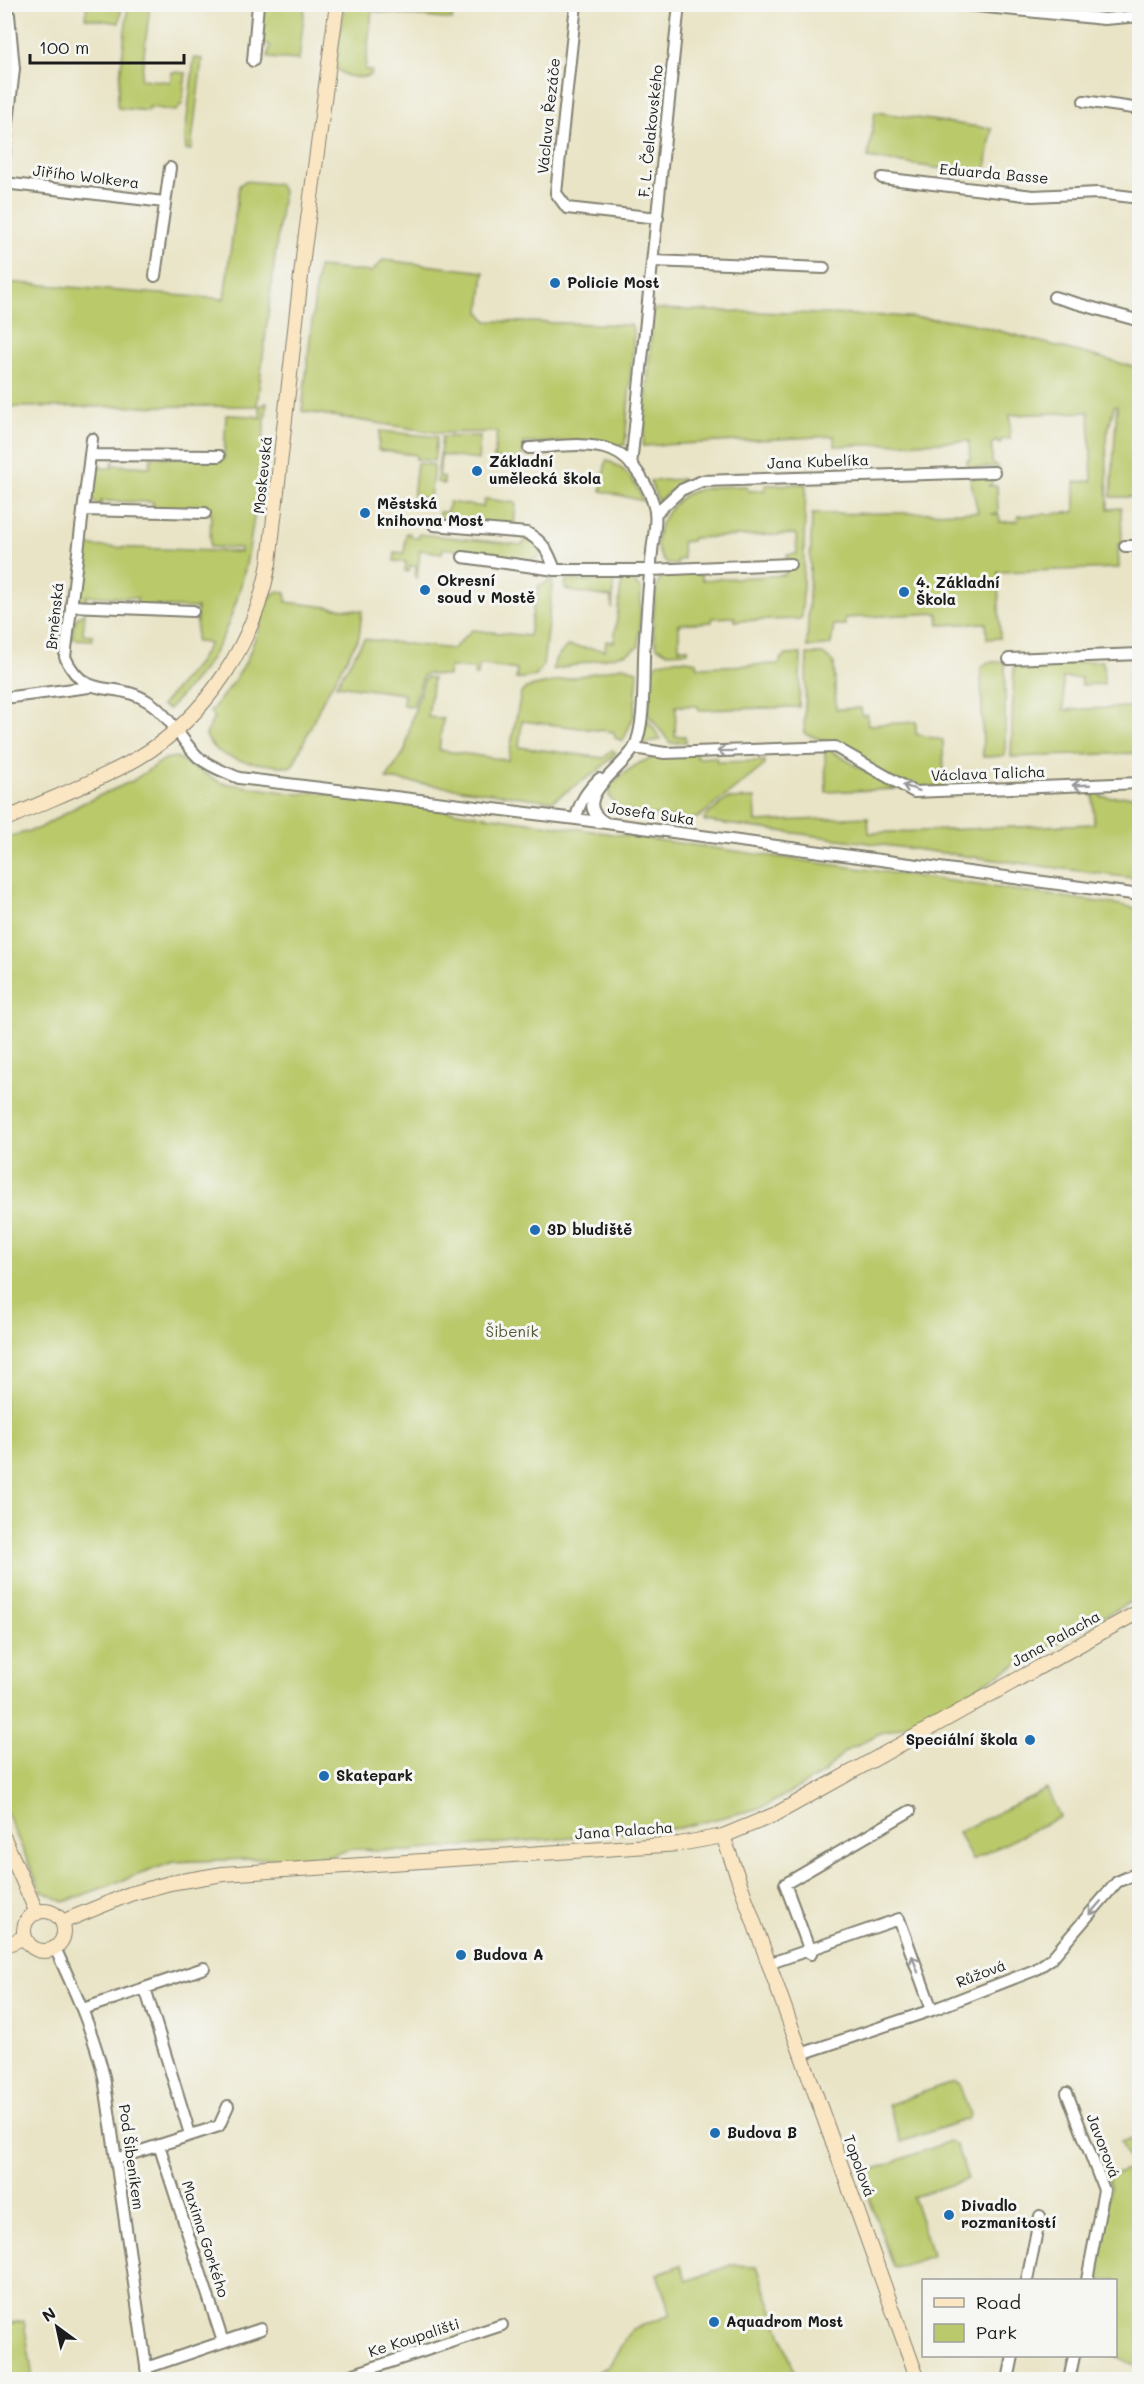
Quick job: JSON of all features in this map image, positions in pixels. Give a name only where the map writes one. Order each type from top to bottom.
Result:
[{"type":"street","points":[[253,61],[258,4]]},
{"type":"street","name":"Moskevská","points":[[4,820],[88,785],[139,758],[175,730],[198,707],[227,673],[245,639],[265,586],[304,249],[337,4]]},
{"type":"street","name":"Václava Řezáče","points":[[576,4],[556,193],[567,208],[658,218]]},
{"type":"street","name":"F. L. Čelakovského","points":[[631,465],[679,4]]},
{"type":"street","points":[[957,4],[1104,19],[1140,16]]},
{"type":"street","points":[[4,31],[10,10]]},
{"type":"street","points":[[4,158],[14,69],[10,10]]},
{"type":"street","points":[[1084,101],[1140,109]]},
{"type":"street","points":[[155,276],[170,168]]},
{"type":"street","name":"Eduarda Basse","points":[[882,178],[1033,196],[1098,193],[1140,198]]},
{"type":"street","name":"Jiřího Wolkera","points":[[4,183],[164,202]]},
{"type":"street","points":[[653,261],[824,268]]},
{"type":"street","points":[[1054,297],[1140,321]]},
{"type":"street","name":"Brněnská","points":[[89,687],[70,669],[65,657],[92,439]]},
{"type":"street","points":[[529,448],[594,446],[613,451],[631,465],[647,489],[655,514],[643,659],[642,706],[630,751],[615,772],[597,790],[591,807],[594,814],[607,824]]},
{"type":"street","points":[[90,455],[219,456]]},
{"type":"street","name":"Jana Kubelíka","points":[[655,514],[681,490],[702,481],[994,472]]},
{"type":"street","points":[[83,510],[205,513]]},
{"type":"street","points":[[434,525],[528,533],[540,540],[549,553],[555,570]]},
{"type":"street","points":[[1125,546],[1140,546]]},
{"type":"street","points":[[463,557],[555,570],[650,570],[790,564]]},
{"type":"street","points":[[71,606],[194,611]]},
{"type":"street","points":[[1009,659],[1140,654]]},
{"type":"street","points":[[4,698],[89,687],[126,691],[151,703],[175,730]]},
{"type":"street","name":"Josefa Suka","points":[[175,730],[200,758],[213,767],[239,778],[576,819],[1140,895]]},
{"type":"street","name":"Václava Talicha","points":[[630,751],[665,753],[835,747],[914,792],[1140,783]]},
{"type":"street","points":[[576,819],[580,802],[587,790],[630,751]]},
{"type":"street","name":"Jana Palacha","points":[[62,1922],[130,1894],[170,1883],[223,1874],[679,1844],[723,1836],[776,1814],[1140,1611]]},
{"type":"street","points":[[810,1952],[785,1884],[910,1811]]},
{"type":"street","name":"Topolová","points":[[723,1836],[918,2379]]},
{"type":"street","points":[[4,1838],[37,1913]]},
{"type":"street","name":"Růžová","points":[[801,2054],[932,2010],[1035,1970],[1051,1959],[1117,1882],[1140,1872]]},
{"type":"street","points":[[43,1911],[54,1914],[62,1922],[64,1928],[62,1939],[55,1948],[37,1950],[28,1942],[25,1925],[37,1913],[43,1911]]},
{"type":"street","points":[[768,1964],[810,1952],[899,1919],[932,2010]]},
{"type":"street","points":[[4,1946],[26,1937]]},
{"type":"street","name":"Pod Šibeníkem","points":[[55,1948],[83,2009],[94,2038],[104,2077],[147,2374]]},
{"type":"street","points":[[83,2009],[204,1968]]},
{"type":"street","points":[[145,1988],[190,2134]]},
{"type":"street","name":"Javorová","points":[[1067,2093],[1104,2190],[1087,2279]]},
{"type":"street","points":[[116,2159],[219,2126],[228,2106]]},
{"type":"street","name":"Maxima Gorkého","points":[[159,2145],[224,2342]]},
{"type":"street","points":[[1027,2279],[1040,2216]]},
{"type":"street","name":"Ke Koupališti","points":[[336,2379],[502,2325]]},
{"type":"street","points":[[147,2374],[224,2342],[261,2330]]},
{"type":"street","points":[[1008,2379],[1013,2357]]},
{"type":"street","points":[[1070,2379],[1074,2357]]},
{"type":"green space","points":[[344,4],[457,5],[454,5],[452,20],[372,11],[365,70],[372,71],[367,77],[357,77],[342,73],[336,67]]},
{"type":"green space","points":[[87,5],[122,5],[119,23],[85,18]]},
{"type":"green space","points":[[128,5],[150,5],[141,79],[170,82],[172,72],[186,73],[182,104],[176,111],[149,107],[148,111],[118,108]]},
{"type":"green space","points":[[263,5],[305,5],[299,60],[268,58],[270,45],[259,41]]},
{"type":"green space","points":[[194,58],[202,59],[191,150],[186,150],[185,137]]},
{"type":"green space","points":[[875,112],[992,129],[985,175],[868,158]]},
{"type":"green space","points":[[245,181],[278,184],[283,191],[257,406],[5,407],[5,282],[224,299],[239,186]]},
{"type":"green space","points":[[383,260],[484,272],[480,312],[487,321],[631,325],[634,332],[625,445],[615,446],[598,441],[524,443],[522,461],[494,458],[497,432],[439,433],[302,411],[318,267],[371,272]]},
{"type":"green space","points":[[653,309],[893,316],[962,321],[1139,368],[1139,497],[1111,497],[1117,406],[1114,406],[1106,439],[1108,509],[1121,508],[1122,544],[1118,544],[1119,568],[998,572],[1000,638],[987,639],[986,623],[939,625],[938,613],[845,618],[845,625],[834,625],[831,644],[807,647],[812,514],[978,512],[970,478],[992,476],[992,484],[987,486],[997,486],[998,513],[991,514],[999,515],[1000,522],[1018,521],[1018,516],[1075,512],[1075,482],[1092,481],[1089,412],[1010,415],[1010,439],[1001,440],[1000,444],[996,440],[992,444],[992,462],[998,467],[968,468],[969,441],[835,446],[834,436],[643,446]]},
{"type":"green space","points":[[267,403],[251,540],[234,609],[205,667],[169,709],[161,706],[198,663],[210,643],[196,642],[197,608],[137,606],[137,598],[86,596],[86,604],[78,600],[84,546],[240,552],[241,548],[210,547],[211,512],[153,510],[153,502],[101,501],[101,509],[91,497],[95,471],[100,463],[101,468],[112,468],[113,458],[114,465],[150,467],[151,457],[224,459],[226,415],[261,418],[259,406]]},
{"type":"green space","points":[[380,431],[437,437],[434,461],[416,459],[416,455],[378,450]]},
{"type":"green space","points":[[480,436],[478,460],[441,455],[439,476],[444,477],[444,484],[437,482],[442,437]]},
{"type":"green space","points":[[606,460],[620,467],[629,476],[643,501],[601,491]]},
{"type":"green space","points":[[417,463],[434,465],[430,499],[413,497]]},
{"type":"green space","points":[[682,479],[682,482],[658,501],[650,481]]},
{"type":"green space","points":[[806,484],[802,617],[800,619],[735,621],[735,617],[712,618],[712,622],[679,624],[679,648],[688,648],[688,652],[668,653],[657,647],[653,628],[655,597],[657,587],[664,575],[689,573],[702,575],[702,580],[784,575],[786,571],[796,567],[796,561],[780,561],[787,560],[787,555],[797,554],[796,534],[692,538],[691,541],[682,542],[683,559],[677,560],[677,565],[668,564],[657,547],[657,537],[665,516],[679,499],[694,491],[709,488],[747,486],[748,491],[765,490],[765,485]]},
{"type":"green space","points":[[485,499],[516,503],[514,527],[442,519],[439,516],[439,512],[447,512],[449,502],[483,507]]},
{"type":"green space","points":[[406,533],[410,533],[410,537],[419,538],[419,534],[522,545],[527,539],[537,545],[541,553],[538,558],[531,561],[443,548],[442,553],[420,550],[417,578],[415,577],[416,566],[410,566],[409,572],[405,571],[406,562],[394,561],[395,552],[404,553]]},
{"type":"green space","points":[[551,577],[553,579],[543,666],[536,676],[516,679],[517,670],[484,665],[479,665],[478,675],[474,675],[475,669],[449,667],[448,676],[427,674],[423,676],[413,706],[403,705],[404,694],[336,685],[364,639],[453,649],[472,630],[529,636],[539,585],[548,582]]},
{"type":"green space","points":[[624,578],[634,581],[641,590],[639,646],[628,653],[553,670],[555,660],[567,646],[605,650],[606,641],[614,642],[621,585]]},
{"type":"green space","points":[[566,579],[614,580],[612,609],[611,597],[570,591],[565,588]]},
{"type":"green space","points":[[278,591],[286,592],[286,602],[362,611],[359,637],[323,700],[294,763],[290,767],[242,761],[230,757],[212,745],[206,735],[214,717],[210,712],[233,683],[247,660],[271,595]]},
{"type":"green space","points":[[85,612],[83,634],[93,635],[92,640],[72,639],[76,620]]},
{"type":"green space","points":[[801,654],[799,707],[699,710],[698,706],[676,706],[675,736],[685,736],[686,742],[670,743],[648,714],[651,674],[656,664],[686,660],[697,662],[698,667],[779,664],[781,658],[787,655]]},
{"type":"green space","points":[[807,654],[823,654],[834,663],[836,709],[861,708],[862,715],[867,715],[868,725],[916,722],[916,734],[943,740],[944,787],[904,787],[829,743],[804,733]]},
{"type":"green space","points":[[1103,661],[1104,684],[1082,685],[1081,678],[1063,678],[1064,710],[1130,707],[1129,675],[1139,675],[1139,753],[1011,757],[1014,664]]},
{"type":"green space","points":[[988,662],[1005,662],[1005,756],[983,757],[981,668]]},
{"type":"green space","points":[[625,666],[638,672],[634,716],[623,741],[615,738],[614,732],[522,721],[519,747],[604,758],[612,750],[616,753],[598,771],[552,801],[386,779],[405,751],[411,722],[424,680],[427,677],[433,678],[428,717],[443,719],[439,750],[508,760],[521,693],[526,688]]},
{"type":"green space","points":[[647,719],[661,739],[644,744],[640,741]]},
{"type":"green space","points":[[826,748],[896,789],[826,792]]},
{"type":"green space","points":[[696,752],[697,758],[716,757],[717,762],[765,761],[765,765],[699,817],[690,820],[622,811],[609,797],[610,786],[630,768],[659,756]]},
{"type":"green space","name":"Šibeník","points":[[176,757],[221,783],[299,794],[314,792],[1139,909],[1139,1597],[912,1723],[878,1734],[844,1752],[824,1773],[764,1807],[679,1828],[408,1851],[353,1849],[327,1856],[173,1862],[64,1902],[41,1891],[4,1807],[4,838],[40,828],[81,804],[132,781],[165,759]]},
{"type":"green space","points":[[1137,790],[1140,790],[1139,879],[704,821],[705,817],[727,799],[755,798],[756,822],[868,817],[869,833],[1094,824],[1093,791],[1100,792],[1101,797],[1137,796]]},
{"type":"green space","points":[[1047,1789],[1060,1817],[972,1860],[958,1832]]},
{"type":"green space","points":[[954,2081],[959,2084],[970,2115],[967,2119],[901,2142],[888,2105]]},
{"type":"green space","points":[[1139,2136],[1139,2367],[1117,2357],[1117,2279],[1092,2279],[1110,2188],[1108,2177],[1132,2168],[1121,2142]]},
{"type":"green space","points":[[950,2141],[956,2145],[968,2179],[913,2197],[932,2254],[896,2268],[893,2267],[861,2174]]},
{"type":"green space","name":"Aquadrom Most","points":[[681,2265],[687,2281],[731,2265],[757,2266],[797,2379],[585,2379],[609,2366],[632,2329],[671,2315],[657,2274]]},
{"type":"green space","points":[[24,2321],[33,2379],[5,2379],[5,2324]]},
{"type":"place","name":"Policie Most","points":[[555,283]]},
{"type":"place","name":"Základní umělecká škola","points":[[477,471]]},
{"type":"place","name":"Městská knihovna Most","points":[[365,513]]},
{"type":"place","name":"Okresní soud v Mostě","points":[[425,590]]},
{"type":"place","name":"4. Základní Škola","points":[[904,592]]},
{"type":"place","name":"3D bludiště","points":[[535,1230]]},
{"type":"place","name":"Speciální škola","points":[[1030,1740]]},
{"type":"place","name":"Skatepark","points":[[324,1776]]},
{"type":"place","name":"Budova A","points":[[461,1955]]},
{"type":"place","name":"Budova B","points":[[715,2133]]},
{"type":"place","name":"Divadlo rozmanitostí","points":[[949,2215]]},
{"type":"place","name":"Aquadrom Most","points":[[714,2322]]}]
